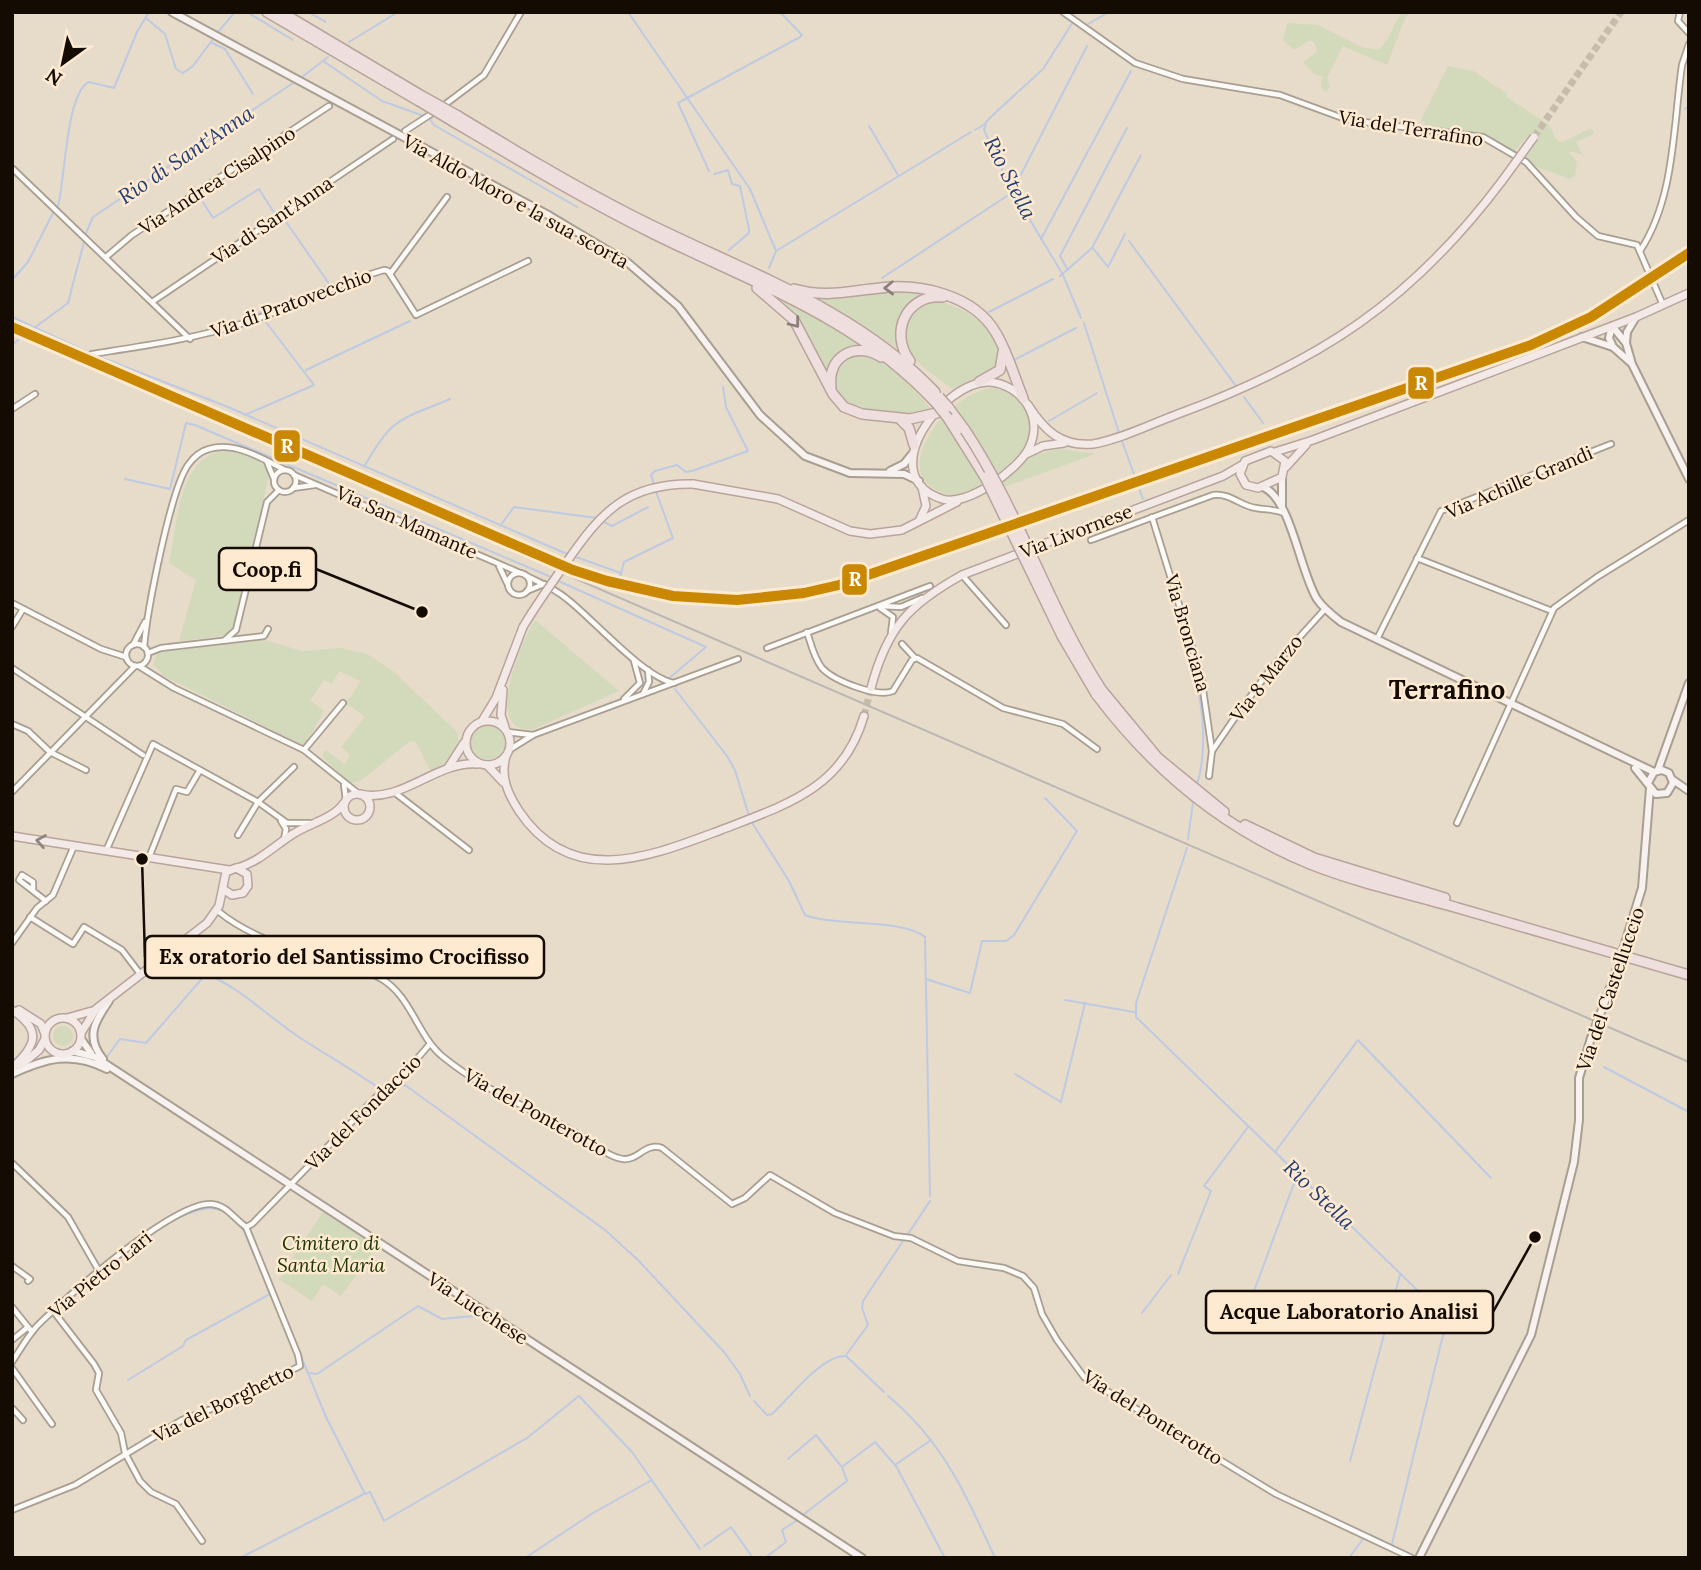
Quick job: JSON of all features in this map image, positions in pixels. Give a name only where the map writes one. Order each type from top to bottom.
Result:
[{"type":"highway","points":[[267,12],[421,98]]},
{"type":"highway","points":[[281,12],[598,205],[838,322],[881,351],[937,401],[948,407],[984,460],[1098,692],[1137,736],[1185,783],[1233,818],[1276,842],[1370,877],[1689,969]]},
{"type":"highway","points":[[456,119],[584,190],[847,320],[898,356],[937,401]]},
{"type":"highway","points":[[723,267],[762,291],[794,320],[832,392],[847,409],[862,414],[919,419],[937,401]]},
{"type":"highway","points":[[749,272],[814,294],[838,295],[899,287],[923,289],[955,299],[985,319],[1001,344],[1026,401]]},
{"type":"highway","points":[[955,299],[939,296],[918,302],[906,312],[900,327],[902,350],[958,431],[979,467],[1062,636],[1136,744],[1184,790],[1215,813],[1284,852],[1357,879],[1689,975]]},
{"type":"highway","points":[[979,382],[994,376],[1002,367],[1001,344]]},
{"type":"highway","points":[[832,392],[830,379],[834,366],[841,356],[858,349],[876,354],[918,384]]},
{"type":"highway","points":[[892,416],[908,425],[913,449]]},
{"type":"main road","name":"Via Aldo Moro e la sua scorta","points":[[172,12],[614,252],[660,288],[678,306],[750,403],[786,441],[805,456],[832,468],[859,475],[904,474],[920,482]]},
{"type":"main road","points":[[445,771],[457,758],[471,727],[482,721],[496,698],[523,627],[582,538],[609,509],[625,498],[653,487],[693,484],[778,499],[859,533],[886,534],[917,522],[980,493],[1022,456],[1043,446],[1093,444],[1122,434],[1269,377],[1347,333],[1427,269],[1468,225],[1534,137]]},
{"type":"main road","name":"Via Livornese","points":[[928,591],[962,575],[1223,476],[1248,459],[1313,440],[1636,317],[1689,293]]},
{"type":"main road","points":[[1636,317],[1627,332],[1626,343],[1632,364],[1689,479]]},
{"type":"main road","points":[[1612,326],[1626,343]]},
{"type":"main road","points":[[1612,326],[1609,338],[1614,348],[1632,364]]},
{"type":"main road","points":[[1582,337],[1614,348]]},
{"type":"main road","points":[[887,473],[900,466],[913,449],[937,401],[979,382],[1005,385],[1026,401],[1050,433],[1071,443]]},
{"type":"main road","points":[[1022,456],[1033,434],[1026,401]]},
{"type":"main road","name":"Via Livornese","points":[[1282,477],[1295,454],[1313,440]]},
{"type":"main road","points":[[913,449],[926,506],[917,522]]},
{"type":"main road","points":[[1275,452],[1283,458],[1286,468]]},
{"type":"main road","points":[[1242,465],[1243,481]]},
{"type":"main road","points":[[1223,476],[1243,481],[1250,487],[1263,487],[1282,477],[1283,510]]},
{"type":"main road","points":[[920,482],[942,499],[961,500]]},
{"type":"main road","points":[[1263,487],[1276,498],[1283,510],[1309,584],[1325,609],[1341,622],[1629,762],[1671,777],[1689,792]]},
{"type":"main road","points":[[871,688],[890,636],[907,612],[928,591]]},
{"type":"main road","points":[[504,675],[501,715],[506,730],[507,753],[503,769],[505,785]]},
{"type":"main road","points":[[1649,784],[1667,751],[1689,683]]},
{"type":"main road","points":[[466,739],[471,758],[485,765],[505,785],[524,818],[542,836],[575,854],[598,860],[642,858],[794,801],[826,779],[850,751],[864,716]]},
{"type":"main road","points":[[482,721],[495,722],[506,730]]},
{"type":"main road","points":[[1650,808],[1667,792],[1671,777],[1667,751]]},
{"type":"main road","points":[[216,912],[223,889],[222,880],[233,869],[264,855],[283,841],[329,817],[345,802],[359,794],[384,795],[461,764],[485,765],[499,762],[507,753]]},
{"type":"main road","points":[[1629,762],[1656,794],[1689,792]]},
{"type":"main road","name":"Via del Castelluccio","points":[[1419,1558],[1531,1335],[1573,1162],[1580,1110],[1579,1078],[1642,888],[1650,808],[1649,784]]},
{"type":"main road","points":[[359,794],[367,799],[369,811]]},
{"type":"main road","points":[[329,817],[361,819],[384,795]]},
{"type":"main road","points":[[345,802],[345,812],[351,818]]},
{"type":"main road","points":[[12,836],[244,871],[249,882]]},
{"type":"main road","points":[[12,1071],[42,1047],[53,1021],[96,1009],[195,934],[235,896],[243,893],[254,868],[264,855]]},
{"type":"main road","points":[[223,889],[235,896]]},
{"type":"main road","points":[[111,998],[96,1019],[92,1037],[99,1055],[117,1072]]},
{"type":"main road","points":[[12,1008],[41,1024],[55,1052]]},
{"type":"main road","points":[[12,1008],[31,1027],[33,1040],[28,1052],[12,1071]]},
{"type":"main road","points":[[72,1051],[96,1009]]},
{"type":"main road","name":"Via Lucchese","points":[[67,1018],[78,1025],[81,1036],[95,1057]]},
{"type":"main road","name":"Via Lucchese","points":[[27,1061],[55,1052],[72,1051],[95,1057],[862,1558]]},
{"type":"main road","points":[[12,1071],[48,1058],[73,1057],[96,1063],[133,1082]]},
{"type":"street","points":[[447,103],[485,75],[521,12]]},
{"type":"street","name":"Via del Terrafino","points":[[1063,12],[1136,63],[1172,76],[1280,95],[1348,120],[1483,137],[1526,162],[1576,217],[1598,236],[1633,243],[1640,251]]},
{"type":"street","points":[[1680,12],[1678,20],[1689,33]]},
{"type":"street","points":[[1663,305],[1640,251],[1654,229],[1664,198],[1682,65],[1689,44]]},
{"type":"street","name":"Via Andrea Cisalpino","points":[[106,257],[132,235],[329,106]]},
{"type":"street","points":[[405,131],[428,116]]},
{"type":"street","name":"Via di Sant'Anna","points":[[152,302],[393,139]]},
{"type":"street","points":[[12,168],[190,338]]},
{"type":"street","name":"Via di Pratovecchio","points":[[390,274],[447,197]]},
{"type":"street","name":"Via di Pratovecchio","points":[[92,354],[190,338],[246,323],[360,277],[386,270],[416,315],[528,261]]},
{"type":"street","points":[[12,409],[35,394]]},
{"type":"street","name":"Via Achille Grandi","points":[[1377,639],[1436,517],[1444,509],[1611,443]]},
{"type":"street","points":[[157,677],[144,647],[147,618],[187,467],[206,449],[236,448],[294,475],[296,481],[293,488]]},
{"type":"street","points":[[267,461],[279,490],[285,492],[293,488],[316,485]]},
{"type":"street","points":[[274,479],[278,472],[285,470]]},
{"type":"street","name":"Via San Mamante","points":[[294,475],[545,584]]},
{"type":"street","points":[[225,640],[236,630],[267,502],[279,490]]},
{"type":"street","points":[[1091,540],[1218,494],[1228,495],[1252,507],[1283,510]]},
{"type":"street","points":[[1270,508],[1276,498]]},
{"type":"street","name":"Via Bronciana","points":[[1152,517],[1200,676],[1212,751]]},
{"type":"street","points":[[1457,823],[1552,611],[1597,577],[1689,520]]},
{"type":"street","points":[[1417,558],[1552,611]]},
{"type":"street","name":"Via San Mamante","points":[[496,562],[504,573],[508,586]]},
{"type":"street","points":[[526,592],[530,583],[522,574],[510,576],[508,586],[513,594],[526,592],[545,584],[568,600],[632,657],[666,681],[675,683]]},
{"type":"street","points":[[962,575],[1006,625]]},
{"type":"street","name":"Via Livornese","points":[[876,607],[901,607],[928,591]]},
{"type":"street","name":"Via Livornese","points":[[767,648],[876,607],[928,591]]},
{"type":"street","points":[[12,603],[304,750],[359,794]]},
{"type":"street","points":[[876,607],[892,615],[890,636]]},
{"type":"street","points":[[12,627],[23,609]]},
{"type":"street","name":"Via 8 Marzo","points":[[1212,751],[1269,671],[1325,609]]},
{"type":"street","points":[[125,674],[131,646],[147,618]]},
{"type":"street","points":[[12,792],[86,718],[125,674],[147,656],[161,648],[264,636],[268,629]]},
{"type":"street","points":[[807,632],[814,652],[825,670],[876,694],[887,694],[896,690],[915,658]]},
{"type":"street","points":[[902,644],[915,658],[955,677],[1003,708],[1063,724],[1097,749]]},
{"type":"street","points":[[110,653],[131,646],[144,647]]},
{"type":"street","points":[[616,704],[640,683],[639,670],[632,657]]},
{"type":"street","points":[[507,753],[533,735],[738,660]]},
{"type":"street","points":[[12,668],[143,755]]},
{"type":"street","points":[[643,694],[649,682],[648,669]]},
{"type":"street","points":[[304,750],[343,704]]},
{"type":"street","points":[[12,724],[28,731],[50,752],[86,770]]},
{"type":"street","points":[[506,730],[533,735]]},
{"type":"street","points":[[105,852],[153,744],[258,802],[281,820],[293,825],[316,822]]},
{"type":"street","points":[[1209,776],[1212,751]]},
{"type":"street","points":[[238,835],[258,802],[294,767]]},
{"type":"street","points":[[150,855],[170,798],[176,789],[187,792],[200,770]]},
{"type":"street","points":[[340,778],[345,802]]},
{"type":"street","points":[[394,792],[469,850]]},
{"type":"street","points":[[281,820],[286,829],[283,841]]},
{"type":"street","points":[[13,940],[61,881],[74,846]]},
{"type":"street","points":[[33,890],[46,901]]},
{"type":"street","name":"Via del Fondaccio","points":[[216,912],[273,941],[383,979],[406,1005],[429,1045],[397,1082],[376,1097],[291,1186]]},
{"type":"street","points":[[30,917],[73,944],[84,927],[122,950],[141,975]]},
{"type":"street","name":"Via del Ponterotto","points":[[429,1045],[458,1069],[515,1105],[561,1125],[618,1157],[632,1157],[651,1146],[662,1147],[732,1204],[745,1198],[770,1175],[835,1213],[894,1237],[911,1238],[958,1261],[1004,1268],[1023,1276],[1034,1288],[1042,1314],[1057,1340],[1084,1377],[1276,1494],[1412,1558]]},
{"type":"street","points":[[12,1163],[68,1217],[99,1270]]},
{"type":"street","points":[[246,1227],[256,1221],[291,1186]]},
{"type":"street","name":"Via Pietro Lari","points":[[12,1362],[30,1329],[54,1312],[99,1270],[176,1215],[212,1204],[225,1208],[246,1227]]},
{"type":"street","name":"Via del Borghetto","points":[[12,1510],[75,1485],[182,1420],[230,1402],[300,1366],[298,1355],[246,1227]]},
{"type":"street","points":[[12,1266],[22,1270],[30,1279],[28,1281]]},
{"type":"street","points":[[12,1307],[30,1329],[12,1341],[19,1351]]},
{"type":"street","name":"Via del Borghetto","points":[[54,1312],[99,1373],[96,1390],[121,1433],[125,1453]]},
{"type":"street","points":[[12,1368],[52,1424]]},
{"type":"street","points":[[12,1408],[23,1420]]},
{"type":"street","points":[[125,1453],[144,1486],[176,1504],[202,1541]]},
{"type":"green space","points":[[1403,12],[1411,12],[1405,18],[1387,65],[1343,46],[1327,78],[1330,87],[1326,92],[1321,88],[1322,76],[1314,74],[1303,62],[1317,52],[1315,43],[1310,40],[1294,50],[1283,40],[1287,23],[1318,25],[1361,47],[1378,50]]},
{"type":"green space","points":[[1448,66],[1473,71],[1506,93],[1508,98],[1549,125],[1557,141],[1563,142],[1591,128],[1594,134],[1576,142],[1583,155],[1570,151],[1569,153],[1577,161],[1575,176],[1568,179],[1535,166],[1525,159],[1537,141],[1528,135],[1515,151],[1471,132],[1418,129],[1426,123],[1421,120]]},
{"type":"green space","points":[[902,290],[929,295],[905,306],[895,333],[897,348],[817,299],[839,298]]},
{"type":"green space","points":[[781,301],[834,326],[867,347],[851,348],[841,353],[828,377],[809,336]]},
{"type":"green space","points":[[940,302],[962,310],[982,324],[996,344],[999,355],[998,367],[953,389],[917,361],[905,342],[904,332],[911,317],[921,308]]},
{"type":"green space","points":[[854,356],[866,357],[888,367],[933,411],[905,416],[882,414],[861,409],[845,401],[836,381],[841,367]]},
{"type":"green space","points":[[993,388],[1012,395],[1025,409],[1030,427],[1024,447],[1002,470],[969,491],[951,495],[930,486],[921,472],[921,455],[928,437],[941,419],[957,404],[975,393]]},
{"type":"green space","points":[[1062,449],[1095,454],[1004,487],[1001,482],[1031,455]]},
{"type":"green space","points":[[223,450],[257,460],[263,464],[269,476],[233,629],[223,636],[179,641],[196,580],[169,563],[178,512],[182,495],[196,466],[208,456]]},
{"type":"green space","points":[[535,620],[619,691],[534,729],[518,727],[510,718],[507,703],[509,685],[521,647]]},
{"type":"green space","points":[[264,640],[302,651],[341,648],[367,654],[393,671],[457,732],[457,745],[452,757],[431,772],[416,742],[410,741],[360,781],[350,783],[322,756],[325,750],[345,764],[350,755],[341,747],[365,717],[346,703],[361,681],[339,671],[331,684],[324,680],[310,700],[324,711],[304,746],[164,676],[153,664],[157,654],[163,652]]},
{"type":"green space","points":[[488,724],[501,730],[507,743],[501,756],[488,762],[475,756],[469,743],[475,730]]},
{"type":"green space","points":[[59,1026],[67,1026],[73,1036],[67,1046],[59,1046],[53,1040],[53,1032]]},
{"type":"green space","name":"Cimitero di Santa Maria","points":[[323,1212],[377,1246],[341,1296],[323,1284],[312,1301],[279,1279]]},
{"type":"waterway","points":[[58,206],[71,119],[81,89],[89,82],[114,88],[137,32],[149,12]]},
{"type":"waterway","points":[[218,32],[235,12]]},
{"type":"waterway","points":[[247,12],[293,40]]},
{"type":"waterway","points":[[308,12],[326,22]]},
{"type":"waterway","name":"Rio di Sant'Anna","points":[[349,42],[398,12]]},
{"type":"waterway","points":[[628,12],[750,189],[776,251]]},
{"type":"waterway","points":[[709,171],[678,103],[800,37],[802,35],[780,12]]},
{"type":"waterway","name":"Rio Stella","points":[[1088,24],[1109,12]]},
{"type":"waterway","points":[[147,19],[165,34],[176,69],[183,73],[193,66],[213,39]]},
{"type":"waterway","name":"Rio Stella","points":[[1073,22],[1043,69],[986,122],[984,130],[1009,185],[1063,275],[1081,318]]},
{"type":"waterway","points":[[212,43],[225,49],[253,94]]},
{"type":"waterway","points":[[1013,190],[1087,46]]},
{"type":"waterway","name":"Rio di Sant'Anna","points":[[302,77],[328,57]]},
{"type":"waterway","points":[[323,61],[382,101],[424,116]]},
{"type":"waterway","points":[[1041,239],[1131,71]]},
{"type":"waterway","name":"Rio di Sant'Anna","points":[[86,233],[93,217],[293,83]]},
{"type":"waterway","points":[[1685,109],[1689,106]]},
{"type":"waterway","points":[[429,118],[434,125],[577,207]]},
{"type":"waterway","points":[[975,130],[985,124]]},
{"type":"waterway","points":[[869,126],[898,175]]},
{"type":"waterway","points":[[1068,270],[1060,256],[1127,128]]},
{"type":"waterway","points":[[769,268],[776,251],[971,132]]},
{"type":"waterway","points":[[1060,276],[1092,248],[1141,155]]},
{"type":"waterway","points":[[714,174],[728,170],[732,184],[740,186],[749,229],[749,233],[729,250]]},
{"type":"waterway","points":[[199,196],[213,218],[259,189],[273,211],[282,216],[330,285],[259,313],[314,385],[245,415]]},
{"type":"waterway","points":[[882,278],[1007,196]]},
{"type":"waterway","points":[[12,280],[28,262],[53,213]]},
{"type":"waterway","points":[[1093,248],[1108,267],[1125,234]]},
{"type":"waterway","points":[[1129,241],[1236,386]]},
{"type":"waterway","name":"Rio di Sant'Anna","points":[[30,331],[68,303],[84,242]]},
{"type":"waterway","points":[[989,312],[1053,279]]},
{"type":"waterway","points":[[12,317],[90,353]]},
{"type":"waterway","points":[[306,370],[410,321]]},
{"type":"waterway","name":"Rio Stella","points":[[1084,323],[1120,436]]},
{"type":"waterway","points":[[1014,360],[1076,328]]},
{"type":"waterway","name":"Rio di Sant'Anna","points":[[12,345],[18,340]]},
{"type":"waterway","points":[[95,355],[228,407],[567,554]]},
{"type":"waterway","points":[[654,484],[651,475],[655,471],[677,465],[686,472],[692,471],[748,451],[726,407],[723,387]]},
{"type":"waterway","points":[[1049,421],[1097,393]]},
{"type":"waterway","points":[[1244,397],[1263,423]]},
{"type":"waterway","points":[[364,467],[382,438],[398,422],[450,399]]},
{"type":"waterway","points":[[125,479],[170,489],[186,423],[195,425],[551,577]]},
{"type":"waterway","name":"Rio Stella","points":[[1122,441],[1143,499]]},
{"type":"waterway","points":[[619,581],[624,562],[673,538],[655,489]]},
{"type":"waterway","points":[[500,526],[514,507],[597,518]]},
{"type":"waterway","points":[[602,521],[612,526],[648,507]]},
{"type":"waterway","points":[[573,556],[621,573]]},
{"type":"waterway","points":[[556,580],[706,647],[667,680]]},
{"type":"waterway","name":"Rio Stella","points":[[1191,651],[1203,735],[1197,785]]},
{"type":"waterway","points":[[675,689],[727,756],[735,770],[749,816]]},
{"type":"waterway","points":[[926,979],[970,993],[982,941],[1006,941],[1014,935],[1077,831],[1045,798]]},
{"type":"waterway","name":"Rio Stella","points":[[1188,839],[1193,802]]},
{"type":"waterway","points":[[751,821],[789,881],[805,915],[833,921],[901,927],[925,937],[930,1196]]},
{"type":"waterway","name":"Rio Stella","points":[[1187,848],[1136,1003],[1136,1017],[1447,1319],[1392,1544]]},
{"type":"waterway","points":[[106,1058],[120,1039],[146,1043],[206,974],[232,988],[290,1031],[380,1089]]},
{"type":"waterway","points":[[1065,1000],[1134,1012]]},
{"type":"waterway","points":[[1015,1074],[1061,1102],[1085,1003]]},
{"type":"waterway","points":[[1275,1152],[1358,1040],[1491,1178]]},
{"type":"waterway","points":[[1604,1067],[1689,1112]]},
{"type":"waterway","points":[[389,1091],[405,1085],[605,1230],[638,1260],[724,1352],[740,1374],[750,1396]]},
{"type":"waterway","points":[[1178,1274],[1211,1191],[1204,1186],[1248,1127]]},
{"type":"waterway","points":[[1250,1302],[1297,1175]]},
{"type":"waterway","points":[[908,1234],[930,1201]]},
{"type":"waterway","points":[[94,1279],[137,1244],[175,1220],[210,1208],[224,1211]]},
{"type":"waterway","points":[[236,1222],[244,1231],[270,1294]]},
{"type":"waterway","points":[[846,1355],[868,1325],[862,1308],[863,1301],[903,1241]]},
{"type":"waterway","points":[[1142,1313],[1171,1275]]},
{"type":"waterway","points":[[1350,1461],[1400,1275]]},
{"type":"waterway","points":[[128,1380],[183,1346],[186,1340],[270,1294]]},
{"type":"waterway","points":[[309,1373],[317,1374],[418,1306],[442,1319],[474,1316]]},
{"type":"waterway","points":[[287,1322],[326,1417],[365,1494],[370,1492],[384,1521],[527,1438],[579,1396],[632,1452],[700,1549]]},
{"type":"waterway","points":[[754,1401],[767,1415],[772,1414],[826,1362],[846,1356],[884,1392]]},
{"type":"waterway","points":[[888,1396],[924,1431],[938,1450],[963,1491],[995,1558]]},
{"type":"waterway","points":[[788,1459],[816,1435],[841,1466]]},
{"type":"waterway","points":[[804,1514],[847,1481],[842,1467],[875,1442],[895,1465],[931,1440]]},
{"type":"waterway","points":[[896,1466],[945,1558]]},
{"type":"waterway","points":[[525,1558],[593,1513],[652,1480]]},
{"type":"waterway","points":[[240,1558],[364,1494]]},
{"type":"waterway","points":[[765,1558],[786,1542],[782,1530],[796,1521]]},
{"type":"waterway","points":[[704,1546],[731,1527],[753,1558]]},
{"type":"waterway","name":"Rio Stella","points":[[1368,1534],[1412,1555]]},
{"type":"waterway","points":[[1349,1558],[1363,1539]]},
{"type":"tunnel","points":[[1534,137],[1621,12]]},
{"type":"tunnel","points":[[864,716],[871,688]]},
{"type":"railway","points":[[12,334],[1689,1062]]},
{"type":"transit line","name":"R","points":[[12,327],[573,570],[673,596],[737,600],[804,593],[839,585],[1531,345],[1591,317],[1689,253]]},
{"type":"place","name":"Coop.fi","points":[[422,612]]},
{"type":"place","name":"Ex oratorio del Santissimo Crocifisso","points":[[142,859]]},
{"type":"place","name":"Acque Laboratorio Analisi","points":[[1535,1237]]},
{"type":"district","name":"Terrafino","points":[[1447,690]]}]
